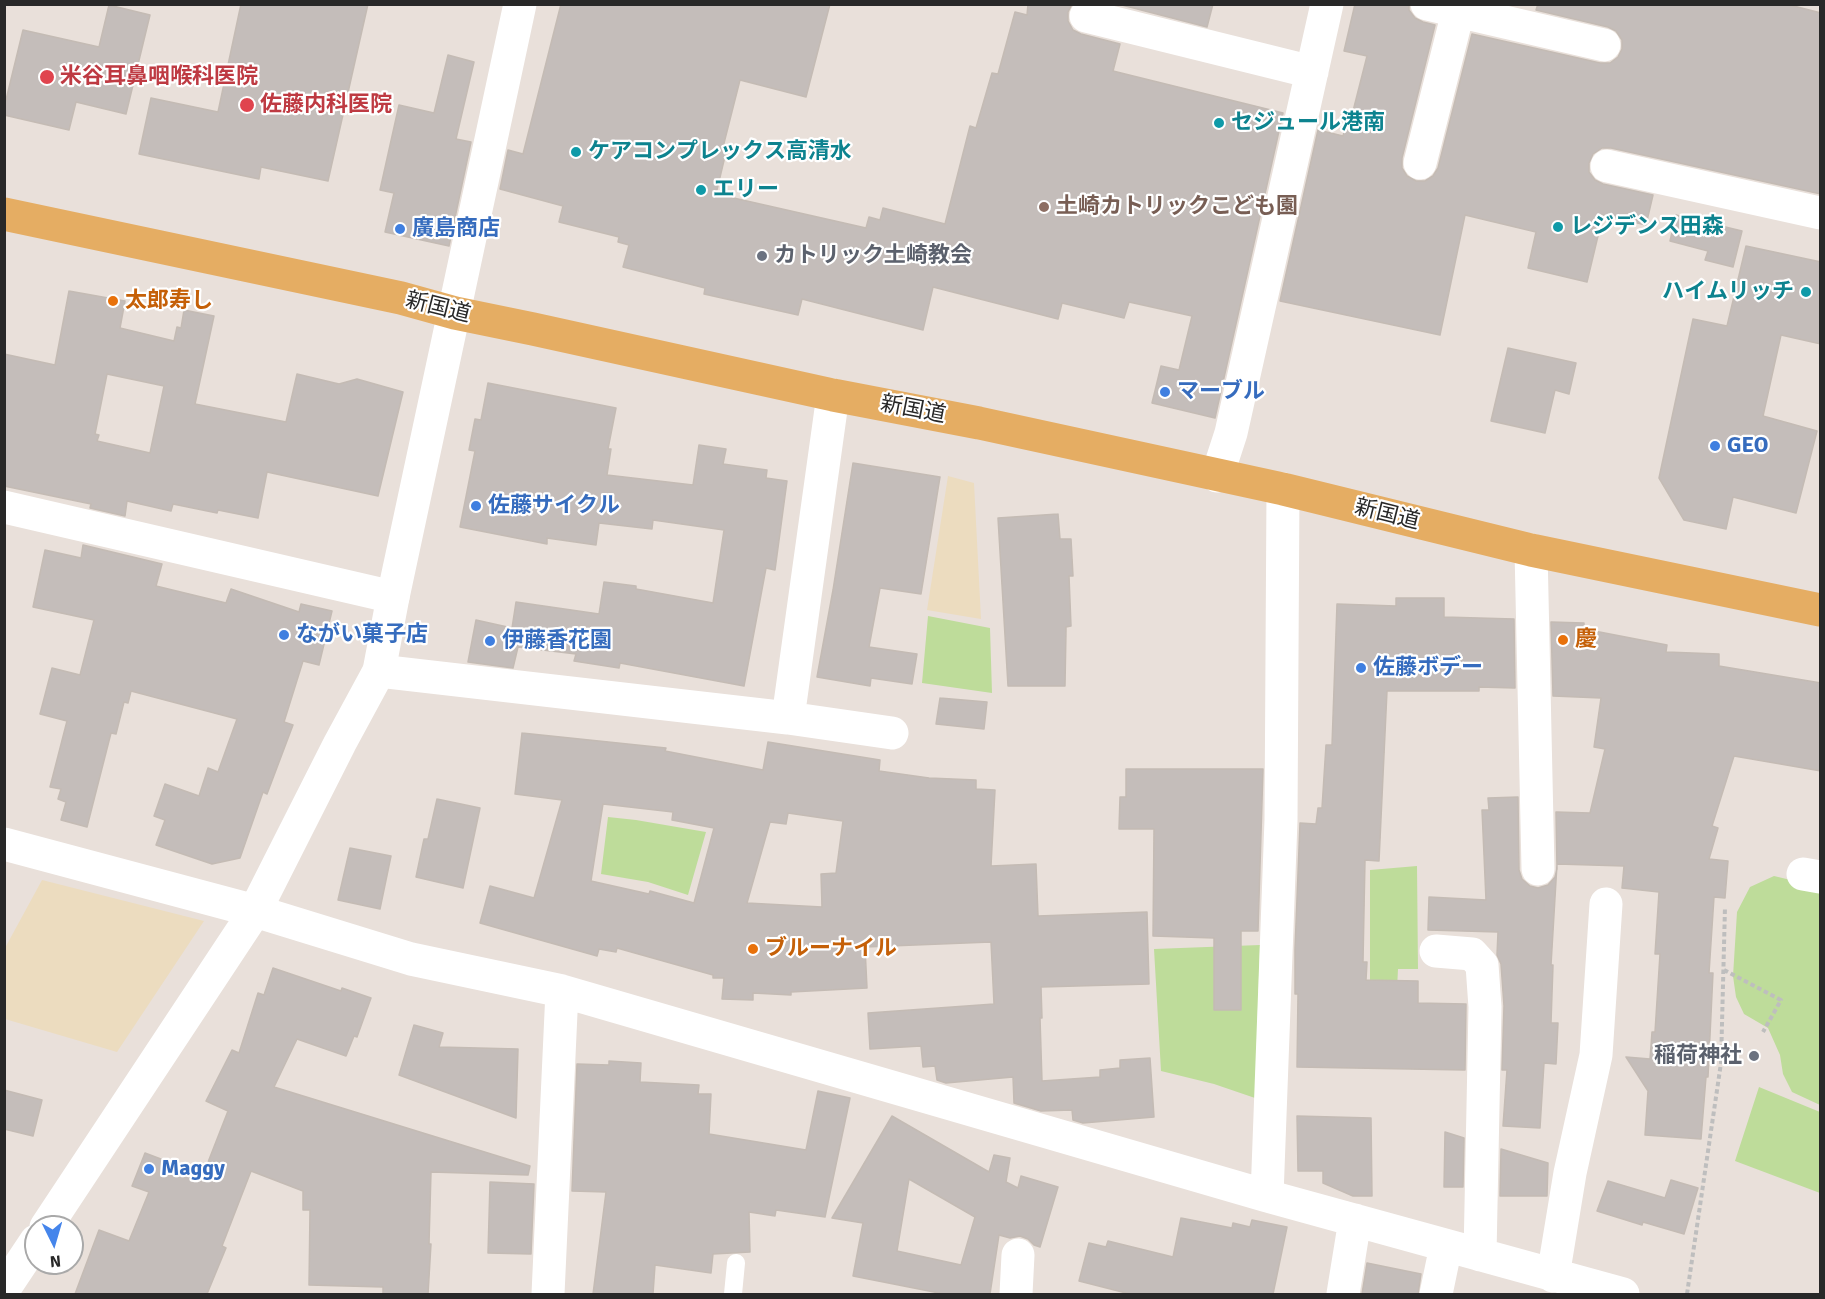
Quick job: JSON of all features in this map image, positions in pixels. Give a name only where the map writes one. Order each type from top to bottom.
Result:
[{"type":"main road","name":"新国道","points":[[4,214],[401,298],[455,313],[833,395],[979,423],[1283,489],[1531,550],[1821,610]]},
{"type":"street","points":[[54,1215],[255,911],[379,671],[520,4]]},
{"type":"street","points":[[1217,476],[1231,433],[1327,4]]},
{"type":"street","points":[[1420,163],[1442,8],[1604,45]]},
{"type":"street","points":[[1086,16],[1312,72]]},
{"type":"street","points":[[1606,166],[1821,213]]},
{"type":"street","points":[[788,718],[833,395]]},
{"type":"street","points":[[1267,1196],[1281,820],[1283,489]]},
{"type":"street","points":[[4,507],[393,597]]},
{"type":"street","points":[[1531,550],[1538,869]]},
{"type":"street","points":[[379,671],[788,718],[892,733]]},
{"type":"street","points":[[4,844],[255,911],[411,959],[562,992],[1267,1196],[1623,1294]]},
{"type":"street","points":[[1553,1276],[1570,1173],[1596,1055],[1606,904]]},
{"type":"street","points":[[1436,951],[1472,954],[1482,965],[1485,1007],[1480,1255]]},
{"type":"street","points":[[548,1294],[562,992]]},
{"type":"street","points":[[1343,1294],[1355,1220]]},
{"type":"street","points":[[1436,1294],[1446,1246]]},
{"type":"street","points":[[1016,1294],[1018,1255]]},
{"type":"street","points":[[4,1289],[24,1259]]},
{"type":"lane","points":[[733,1294],[736,1263]]},
{"type":"path","points":[[1687,1294],[1721,1063],[1725,908]]},
{"type":"path","points":[[1724,970],[1780,1000],[1763,1032]]},
{"type":"green space","points":[[928,616],[990,628],[992,693],[922,683]]},
{"type":"green space","points":[[608,817],[706,832],[688,895],[648,882],[601,874]]},
{"type":"green space","points":[[1417,866],[1418,969],[1398,969],[1396,1010],[1370,998],[1370,870]]},
{"type":"green space","points":[[1774,876],[1820,887],[1820,1105],[1792,1092],[1783,1074],[1780,1055],[1768,1028],[1744,1014],[1736,997],[1733,976],[1737,912],[1750,887]]},
{"type":"green space","points":[[1260,945],[1255,1098],[1214,1084],[1161,1071],[1154,949]]},
{"type":"green space","points":[[1759,1087],[1820,1112],[1820,1193],[1735,1161]]},
{"type":"sand","points":[[948,476],[974,483],[981,619],[927,610]]},
{"type":"sand","points":[[42,880],[204,921],[117,1052],[5,1019],[5,948]]},
{"type":"building","points":[[241,4],[368,4],[328,181],[261,167],[259,179],[139,154],[151,98],[218,112]]},
{"type":"building","points":[[561,4],[830,4],[806,97],[740,80],[722,151],[726,152],[716,194],[866,228],[869,217],[880,220],[883,208],[945,224],[970,126],[976,128],[992,73],[998,74],[1015,12],[1027,15],[1028,4],[1072,4],[1068,12],[1068,21],[1073,30],[1120,44],[1113,71],[1283,113],[1215,418],[1152,403],[1161,366],[1179,370],[1192,316],[1129,302],[1124,318],[1062,303],[1058,319],[933,287],[923,330],[802,299],[798,315],[704,294],[705,288],[623,267],[629,245],[618,242],[619,237],[559,222],[563,206],[500,189],[508,150],[523,154]]},
{"type":"building","points":[[1118,4],[1213,4],[1207,27]]},
{"type":"building","points":[[1355,4],[1409,4],[1409,10],[1415,18],[1435,25],[1402,158],[1402,168],[1407,176],[1416,181],[1425,181],[1433,176],[1438,168],[1472,34],[1600,63],[1610,63],[1618,57],[1622,49],[1622,40],[1616,31],[1608,27],[1536,10],[1538,4],[1786,4],[1821,13],[1821,194],[1611,148],[1602,148],[1593,154],[1589,163],[1589,172],[1595,180],[1603,184],[1653,195],[1646,225],[1603,215],[1587,282],[1528,268],[1536,232],[1465,215],[1440,335],[1280,301],[1318,130],[1343,136],[1348,118],[1351,119],[1367,56],[1344,51]]},
{"type":"building","points":[[109,5],[150,15],[126,114],[76,102],[69,130],[4,115],[23,30],[99,47]]},
{"type":"building","points":[[448,55],[474,62],[456,139],[471,142],[449,246],[385,232],[394,193],[380,190],[399,105],[434,113]]},
{"type":"building","points":[[1676,215],[1742,231],[1733,267],[1705,260],[1708,251],[1670,241]]},
{"type":"building","points":[[1746,246],[1821,262],[1821,344],[1781,335],[1763,416],[1817,431],[1796,513],[1733,497],[1726,529],[1684,520],[1659,478],[1693,319],[1727,326]]},
{"type":"building","points":[[69,291],[125,301],[120,328],[174,341],[177,327],[181,328],[184,310],[214,316],[195,404],[286,422],[297,374],[339,384],[357,379],[403,392],[378,496],[267,472],[258,518],[173,504],[171,511],[127,501],[125,516],[90,508],[91,504],[4,486],[4,354],[55,365]],"holes":[[[107,374],[164,386],[150,453],[97,441],[99,435],[95,434]]]},
{"type":"building","points":[[1508,348],[1576,363],[1569,394],[1555,390],[1545,433],[1491,421]]},
{"type":"building","points":[[488,383],[616,408],[608,449],[611,449],[607,475],[693,485],[699,445],[726,449],[723,464],[767,470],[766,478],[787,481],[775,570],[766,568],[744,686],[620,663],[619,668],[574,661],[576,654],[518,647],[513,668],[468,662],[476,620],[512,628],[516,602],[599,614],[604,582],[636,586],[636,589],[713,603],[724,530],[653,520],[652,529],[599,523],[596,545],[547,538],[547,544],[460,527],[475,451],[469,450],[475,419],[481,420]]},
{"type":"building","points":[[853,463],[940,477],[921,594],[880,588],[869,647],[917,654],[912,684],[871,678],[870,686],[817,677]]},
{"type":"building","points":[[1058,514],[1060,539],[1071,539],[1073,576],[1069,576],[1071,626],[1066,627],[1065,686],[1008,686],[998,518]]},
{"type":"building","points":[[83,545],[162,564],[156,586],[226,603],[231,589],[299,612],[301,604],[332,611],[319,665],[303,661],[284,722],[293,725],[267,794],[263,792],[240,858],[212,864],[156,845],[165,820],[154,816],[165,784],[199,796],[208,768],[218,772],[237,719],[131,691],[128,703],[124,702],[116,734],[111,733],[87,827],[61,820],[66,802],[58,799],[61,789],[50,787],[67,721],[40,714],[52,668],[80,675],[94,620],[33,607],[45,550],[81,558]]},
{"type":"building","points":[[1396,598],[1444,598],[1444,617],[1514,619],[1515,688],[1479,687],[1479,691],[1387,691],[1379,861],[1365,860],[1363,962],[1367,962],[1366,980],[1418,981],[1418,1003],[1466,1004],[1465,1070],[1297,1067],[1298,994],[1295,994],[1295,949],[1300,823],[1316,824],[1318,808],[1322,808],[1326,745],[1332,745],[1337,604],[1396,606]]},
{"type":"building","points":[[1551,622],[1584,623],[1584,629],[1667,645],[1666,652],[1719,654],[1719,666],[1821,683],[1821,771],[1734,756],[1712,826],[1718,828],[1709,859],[1728,861],[1725,898],[1714,897],[1709,973],[1713,973],[1708,1077],[1706,1077],[1701,1139],[1645,1135],[1648,1091],[1626,1057],[1650,1059],[1652,1032],[1655,1032],[1660,954],[1655,954],[1659,892],[1622,888],[1624,866],[1557,865],[1556,812],[1590,813],[1605,749],[1594,747],[1601,698],[1553,696]]},
{"type":"building","points":[[940,698],[987,702],[984,729],[936,724]]},
{"type":"building","points":[[522,733],[666,748],[665,751],[763,770],[768,742],[880,760],[879,771],[929,778],[976,780],[976,789],[995,790],[991,866],[1036,864],[1038,916],[1147,912],[1149,984],[1041,987],[1042,1081],[1100,1077],[1100,1070],[1120,1068],[1120,1060],[1150,1058],[1154,1117],[1083,1123],[1073,1120],[1072,1110],[1041,1111],[1014,1103],[1013,1077],[946,1083],[937,1080],[935,1066],[923,1067],[921,1046],[870,1049],[868,1013],[994,1004],[991,942],[865,947],[867,988],[791,992],[791,995],[753,993],[753,1000],[722,999],[724,978],[713,978],[713,975],[617,948],[616,952],[599,949],[597,956],[480,923],[490,886],[534,898],[562,800],[515,794]],"holes":[[[603,804],[673,812],[672,820],[714,828],[694,903],[650,891],[649,894],[591,881]],[[788,813],[843,821],[836,873],[821,874],[822,907],[747,903],[770,822],[786,824]]]},
{"type":"building","points":[[1126,769],[1263,769],[1258,931],[1241,931],[1241,1010],[1214,1010],[1214,938],[1153,936],[1154,829],[1119,829],[1120,797],[1126,797]]},
{"type":"building","points":[[1518,797],[1519,870],[1522,879],[1530,886],[1538,888],[1548,885],[1557,871],[1551,965],[1553,965],[1551,1023],[1558,1023],[1556,1064],[1544,1063],[1540,1128],[1503,1126],[1507,1070],[1502,1070],[1504,1006],[1501,964],[1497,955],[1498,932],[1428,930],[1429,897],[1486,900],[1482,810],[1489,810],[1488,798]]},
{"type":"building","points":[[437,799],[480,808],[463,888],[416,877],[424,839],[428,839]]},
{"type":"building","points":[[350,848],[391,856],[380,909],[338,900]]},
{"type":"building","points":[[273,968],[341,991],[342,988],[371,998],[357,1037],[354,1036],[346,1056],[297,1039],[274,1087],[530,1166],[528,1175],[431,1172],[428,1294],[383,1294],[383,1287],[309,1285],[310,1210],[303,1210],[303,1191],[251,1171],[222,1246],[226,1248],[207,1294],[75,1294],[99,1230],[129,1241],[149,1192],[132,1186],[145,1153],[203,1175],[228,1111],[206,1101],[232,1050],[239,1053],[258,993],[264,995]]},
{"type":"building","points":[[414,1025],[443,1033],[439,1047],[518,1049],[516,1118],[399,1075]]},
{"type":"building","points":[[609,1061],[641,1063],[640,1082],[699,1085],[698,1094],[711,1094],[709,1134],[806,1150],[818,1091],[850,1098],[825,1217],[776,1210],[775,1216],[749,1212],[750,1252],[713,1254],[711,1273],[655,1265],[653,1294],[593,1294],[606,1192],[572,1191],[577,1064],[609,1065]]},
{"type":"building","points":[[4,1090],[42,1100],[33,1136],[4,1129]]},
{"type":"building","points":[[892,1116],[989,1172],[994,1155],[1010,1158],[1006,1182],[1018,1188],[1021,1176],[1058,1187],[1040,1247],[1020,1236],[1010,1238],[999,1235],[990,1294],[944,1294],[853,1276],[863,1223],[832,1218]],"holes":[[[909,1179],[975,1217],[961,1265],[897,1251]]]},
{"type":"building","points":[[1297,1116],[1371,1118],[1372,1196],[1353,1196],[1323,1183],[1323,1171],[1298,1171]]},
{"type":"building","points":[[1445,1132],[1464,1138],[1463,1187],[1444,1187]]},
{"type":"building","points":[[1501,1149],[1548,1163],[1547,1196],[1500,1196]]},
{"type":"building","points":[[1671,1180],[1698,1188],[1684,1234],[1643,1222],[1642,1225],[1597,1211],[1608,1181],[1665,1198]]},
{"type":"building","points":[[490,1182],[534,1184],[531,1254],[488,1253]]},
{"type":"building","points":[[1181,1218],[1232,1228],[1233,1223],[1250,1227],[1252,1220],[1287,1227],[1273,1294],[1130,1294],[1079,1281],[1089,1243],[1106,1247],[1108,1241],[1173,1257]]},
{"type":"building","points":[[1367,1263],[1421,1274],[1418,1294],[1362,1294]]},
{"type":"place","name":"米谷耳鼻咽喉科医院","points":[[47,77]]},
{"type":"place","name":"佐藤内科医院","points":[[247,105]]},
{"type":"place","name":"セジュール港南","points":[[1219,123]]},
{"type":"place","name":"ケアコンプレックス高清水","points":[[576,152]]},
{"type":"place","name":"エリー","points":[[701,190]]},
{"type":"place","name":"土崎カトリックこども園","points":[[1044,207]]},
{"type":"place","name":"レジデンス田森","points":[[1558,227]]},
{"type":"place","name":"廣島商店","points":[[400,229]]},
{"type":"place","name":"カトリック土崎教会","points":[[762,256]]},
{"type":"place","name":"ハイムリッチ","points":[[1806,292]]},
{"type":"place","name":"太郎寿し","points":[[113,301]]},
{"type":"place","name":"マーブル","points":[[1165,392]]},
{"type":"place","name":"GEO","points":[[1715,446]]},
{"type":"place","name":"佐藤サイクル","points":[[476,506]]},
{"type":"place","name":"ながい菓子店","points":[[284,635]]},
{"type":"place","name":"慶","points":[[1563,640]]},
{"type":"place","name":"伊藤香花園","points":[[490,641]]},
{"type":"place","name":"佐藤ボデー","points":[[1361,668]]},
{"type":"place","name":"ブルーナイル","points":[[753,949]]},
{"type":"place","name":"稲荷神社","points":[[1754,1056]]},
{"type":"place","name":"Maggy","points":[[149,1169]]}]
